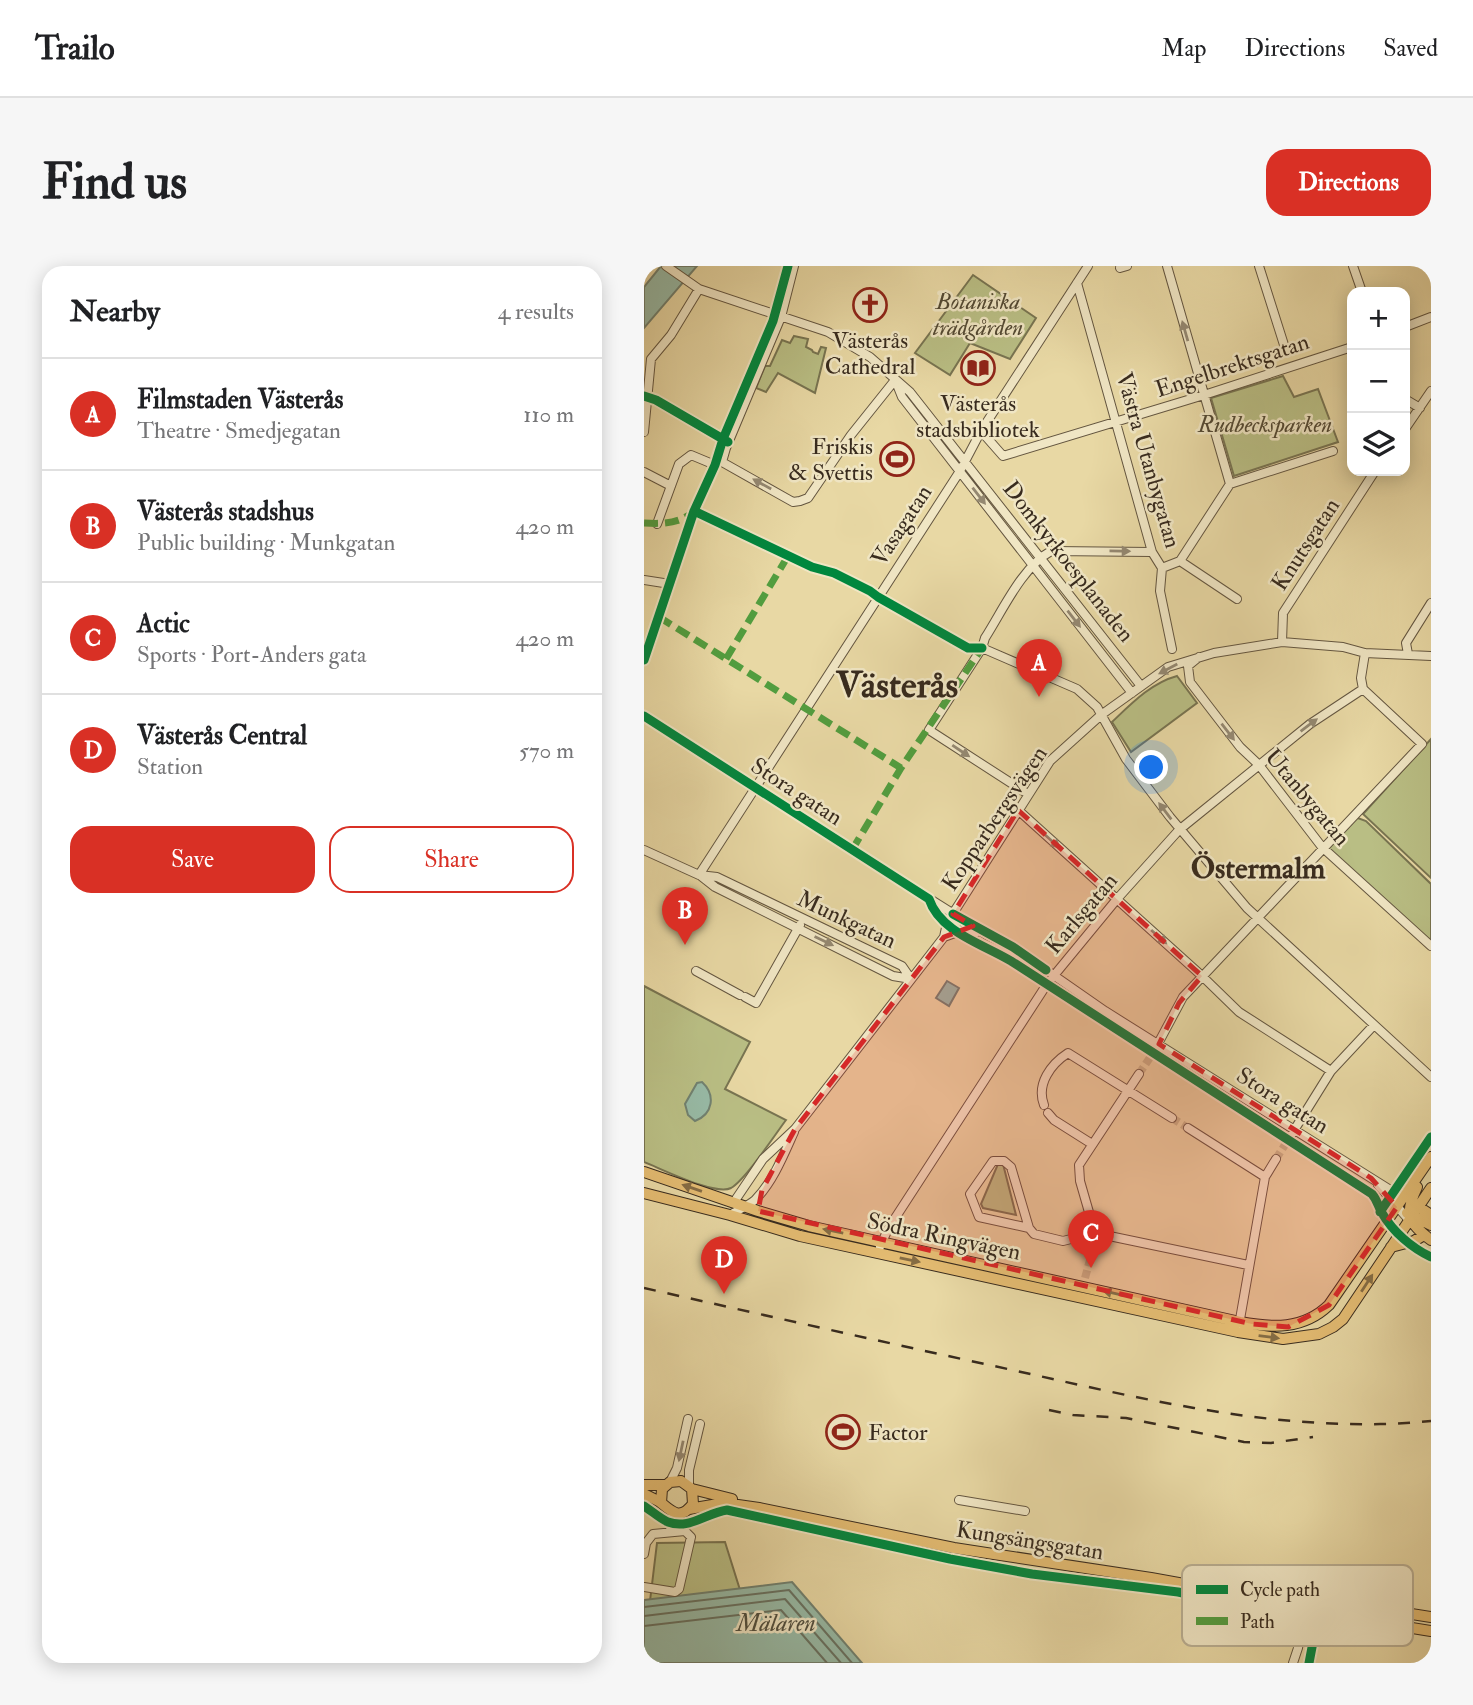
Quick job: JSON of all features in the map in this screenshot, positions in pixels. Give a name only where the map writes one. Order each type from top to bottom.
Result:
[{"type":"main road","points":[[1407,1212],[1429,1161]]},
{"type":"main road","name":"Södra Ringvägen","points":[[644,1172],[737,1208],[750,1221],[791,1234],[878,1253],[1083,1287]]},
{"type":"main road","points":[[1407,1212],[1429,1191]]},
{"type":"main road","points":[[1429,1191],[1431,1207]]},
{"type":"main road","name":"Södra Ringvägen","points":[[644,1193],[758,1211],[809,1226],[1083,1287],[1283,1339],[1319,1334],[1343,1319],[1391,1247],[1407,1212]]},
{"type":"main road","name":"Södra Ringvägen","points":[[1239,1327],[1288,1327],[1319,1314],[1407,1212]]},
{"type":"main road","points":[[1407,1212],[1431,1215]]},
{"type":"main road","points":[[1407,1212],[1431,1225]]},
{"type":"main road","points":[[1391,1247],[1427,1237],[1407,1212]]},
{"type":"main road","points":[[1319,1334],[1320,1323],[1339,1301],[1337,1293]]},
{"type":"main road","points":[[644,1485],[681,1481],[690,1487],[694,1498],[689,1509],[679,1514],[665,1509],[660,1494],[668,1483]]},
{"type":"main road","name":"Kungsängsgatan","points":[[690,1487],[760,1508]]},
{"type":"main road","points":[[644,1494],[661,1503]]},
{"type":"main road","name":"Kungsängsgatan","points":[[689,1509],[724,1503],[760,1508],[954,1548],[1182,1584]]},
{"type":"main road","name":"Kungsängsgatan","points":[[1413,1614],[1431,1617]]},
{"type":"main road","name":"Kungsängsgatan","points":[[1413,1628],[1431,1631]]},
{"type":"street","name":"Domkyrkoesplanaden","points":[[666,266],[699,289],[828,332],[854,346],[910,391],[1141,686]]},
{"type":"street","points":[[718,464],[781,317],[794,266]]},
{"type":"street","points":[[1167,266],[1230,484]]},
{"type":"street","points":[[1259,266],[1286,348]]},
{"type":"street","points":[[1353,266],[1360,287]]},
{"type":"street","name":"Vasagatan","points":[[699,875],[960,471],[981,431],[1086,267]]},
{"type":"street","name":"Västra Utanbygatan","points":[[1077,283],[1152,552],[1162,568],[1160,591],[1172,649]]},
{"type":"street","points":[[644,432],[651,359],[671,335],[699,289]]},
{"type":"street","points":[[1410,325],[1431,317]]},
{"type":"street","name":"Engelbrektsgatan","points":[[981,431],[1003,456],[1347,349]]},
{"type":"street","name":"Domkyrkoesplanaden","points":[[895,380],[902,397],[1132,693]]},
{"type":"street","points":[[657,524],[679,464],[691,455],[718,464],[793,502],[803,501],[895,380]]},
{"type":"street","points":[[1410,422],[1431,391]]},
{"type":"street","points":[[1410,402],[1420,408]]},
{"type":"street","points":[[1162,568],[1180,561],[1230,484],[1333,451]]},
{"type":"street","points":[[644,472],[671,486]]},
{"type":"street","name":"Knutsgatan","points":[[1282,642],[1283,613],[1372,476]]},
{"type":"street","points":[[1028,794],[929,730],[982,648],[985,638],[1032,565],[1041,556],[1051,551],[1152,552]]},
{"type":"street","points":[[1180,561],[1237,599]]},
{"type":"street","points":[[644,580],[670,584]]},
{"type":"street","points":[[1408,654],[1406,643],[1431,603]]},
{"type":"street","name":"Kopparbergsvägen","points":[[737,1208],[763,1159],[796,1129],[944,937],[945,928],[953,914],[1050,761],[1101,715],[1168,667],[1199,657],[1282,642],[1365,653],[1431,656]]},
{"type":"street","points":[[982,648],[1077,689],[1089,698],[1126,759],[1179,830],[1256,919],[1431,1077]]},
{"type":"street","points":[[1153,1053],[1179,1003],[1202,975],[1422,744],[1363,689],[1361,678],[1365,653]]},
{"type":"street","name":"Utanbygatan","points":[[1199,657],[1188,666],[1190,682],[1240,747],[1259,765],[1322,847],[1431,946]]},
{"type":"street","name":"Karlsgatan","points":[[878,1253],[882,1242],[1054,976],[1117,899],[1179,830],[1310,724],[1363,689]]},
{"type":"street","name":"Stora gatan","points":[[644,716],[953,914],[1013,947],[1105,1012],[1371,1178],[1407,1212]]},
{"type":"street","points":[[1018,810],[1244,1016],[1331,1071]]},
{"type":"street","name":"Munkgatan","points":[[644,850],[699,875],[715,887],[893,976],[911,979]]},
{"type":"street","name":"Munkgatan","points":[[699,875],[717,877],[902,966],[911,979]]},
{"type":"street","points":[[696,971],[756,1003],[803,919]]},
{"type":"street","points":[[944,937],[968,929],[987,935]]},
{"type":"street","points":[[1288,1140],[1331,1071],[1374,1025]]},
{"type":"street","points":[[1092,1144],[1054,1120],[1041,1097],[1042,1083],[1057,1060],[1068,1053],[1172,1118]]},
{"type":"street","points":[[1091,1253],[1095,1233],[1080,1181],[1079,1165],[1139,1074]]},
{"type":"street","points":[[1188,1128],[1265,1177]]},
{"type":"street","name":"Kopparbergsvägen","points":[[737,1208],[755,1199],[762,1190],[796,1129]]},
{"type":"street","points":[[1239,1327],[1265,1177],[1276,1159]]},
{"type":"street","points":[[1029,1228],[979,1217],[970,1194],[993,1161],[1004,1161],[1011,1167],[1029,1228],[1034,1234],[1063,1241],[1095,1233],[1248,1265]]},
{"type":"street","name":"Kopparbergsvägen","points":[[758,1211],[762,1190]]},
{"type":"street","points":[[668,1483],[677,1468],[688,1419]]},
{"type":"street","points":[[690,1487],[689,1470],[700,1424]]},
{"type":"street","points":[[959,1500],[1025,1511]]},
{"type":"street","points":[[670,1531],[673,1513]]},
{"type":"street","points":[[644,1554],[646,1543],[653,1534],[685,1531],[691,1537],[679,1589],[675,1592],[644,1587]]},
{"type":"street","points":[[1293,1663],[1298,1646]]},
{"type":"highlighted area","points":[[1018,810],[1202,976],[1179,1003],[1159,1044],[1371,1178],[1397,1207],[1329,1305],[1288,1327],[1252,1324],[758,1211],[762,1190],[795,1129],[944,937],[973,926],[953,914]]},
{"type":"green space","name":"Botaniska trädgården","points":[[973,275],[1036,318],[1010,359],[970,343],[950,375],[915,353]]},
{"type":"green space","points":[[794,336],[808,339],[806,347],[818,354],[821,347],[826,348],[815,393],[778,373],[766,392],[756,388],[765,366],[770,366],[782,340],[790,343]]},
{"type":"green space","name":"Rudbecksparken","points":[[1283,376],[1294,397],[1318,389],[1338,442],[1234,476],[1211,398]]},
{"type":"green space","points":[[1177,676],[1197,703],[1131,752],[1112,722],[1150,689]]},
{"type":"green space","points":[[1431,739],[1431,878],[1363,814]]},
{"type":"green space","points":[[1355,817],[1366,821],[1431,884],[1431,938],[1428,941],[1327,849]]},
{"type":"green space","points":[[644,986],[750,1042],[725,1089],[786,1120],[752,1167],[731,1188],[701,1185],[644,1162]]},
{"type":"green space","points":[[998,1164],[1003,1164],[1016,1215],[983,1208],[981,1204]]},
{"type":"green space","points":[[725,1542],[740,1590],[650,1601],[657,1543]]},
{"type":"water","points":[[661,266],[697,266],[644,328],[644,287]]},
{"type":"water","points":[[947,981],[959,988],[949,1006],[936,998]]},
{"type":"water","points":[[702,1082],[709,1093],[711,1104],[706,1114],[695,1121],[688,1115],[685,1104],[697,1083]]},
{"type":"water","name":"Mälaren","points":[[792,1582],[862,1663],[644,1663],[644,1600]]},
{"type":"tunnel","points":[[1139,1074],[1153,1053]]},
{"type":"tunnel","points":[[1172,1118],[1188,1128]]},
{"type":"tunnel","points":[[1276,1159],[1288,1140]]},
{"type":"tunnel","points":[[1085,1278],[1092,1253]]},
{"type":"railway","points":[[644,1288],[1170,1404],[1274,1419],[1327,1423],[1431,1421]]},
{"type":"railway","points":[[1049,1410],[1073,1415],[1126,1418],[1244,1442],[1271,1443],[1313,1437]]},
{"type":"marked path","points":[[644,523],[677,521],[694,511]]},
{"type":"marked path","points":[[726,659],[788,556],[792,557]]},
{"type":"marked path","points":[[659,617],[901,768]]},
{"type":"marked path","points":[[852,850],[901,768],[982,648]]},
{"type":"cycle path","points":[[644,660],[694,511],[773,321],[788,266]]},
{"type":"cycle path","points":[[644,396],[656,400],[728,442]]},
{"type":"cycle path","points":[[694,511],[812,567],[834,573],[968,648],[982,648]]},
{"type":"cycle path","points":[[644,716],[929,899],[952,929],[1011,961],[1372,1194],[1386,1220],[1397,1233],[1431,1257]]},
{"type":"cycle path","points":[[953,914],[1013,947],[1046,970]]},
{"type":"cycle path","points":[[1380,1212],[1431,1137]]},
{"type":"cycle path","points":[[644,1506],[668,1522],[676,1524],[690,1523],[727,1510],[950,1559],[1032,1574],[1182,1593]]},
{"type":"cycle path","points":[[1309,1663],[1312,1646]]},
{"type":"place","name":"Västerås Cathedral","points":[[870,305]]},
{"type":"place","name":"Västerås stadsbibliotek","points":[[978,368]]},
{"type":"place","name":"Friskis & Svettis","points":[[897,459]]},
{"type":"place","name":"Filmstaden Västerås","points":[[1039,697]]},
{"type":"place","name":"Västerås stadshus","points":[[685,945]]},
{"type":"place","name":"Actic","points":[[1091,1268]]},
{"type":"place","name":"Västerås Central","points":[[724,1294]]},
{"type":"place","name":"Factor","points":[[843,1432]]},
{"type":"district","name":"Västerås","points":[[897,684]]},
{"type":"district","name":"Östermalm","points":[[1258,868]]}]
